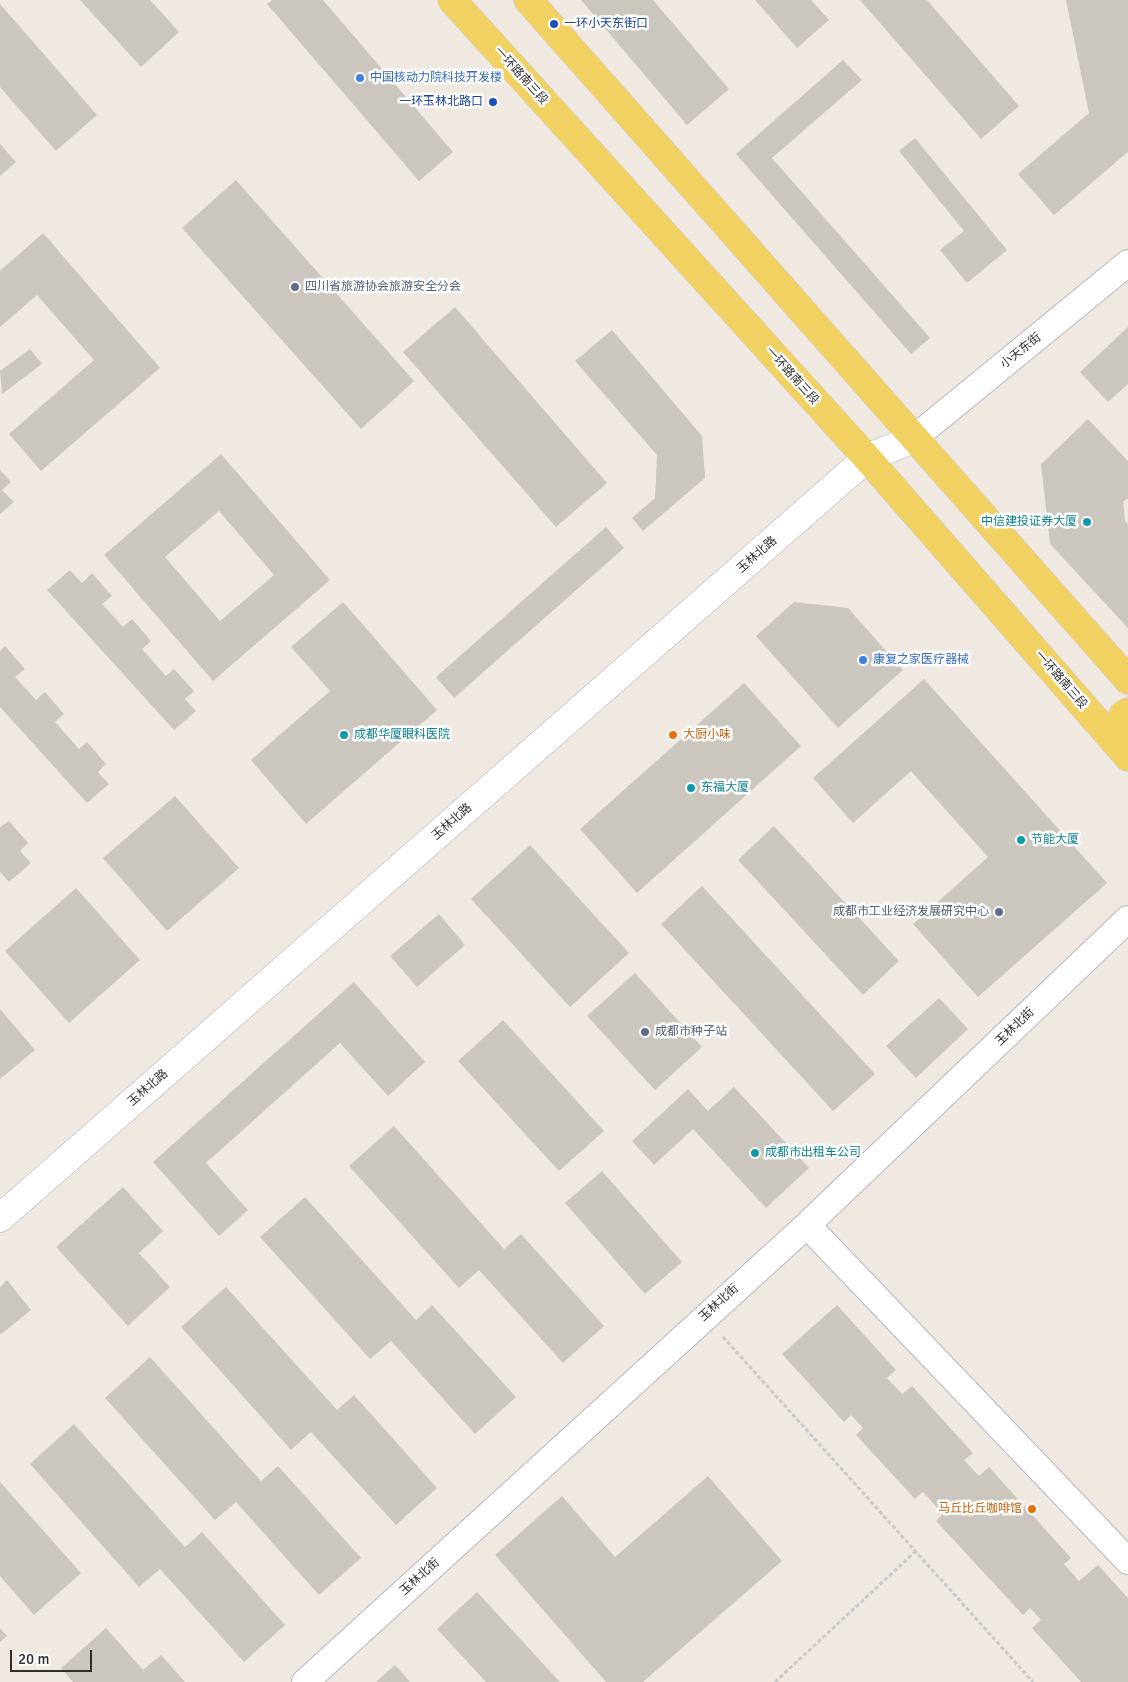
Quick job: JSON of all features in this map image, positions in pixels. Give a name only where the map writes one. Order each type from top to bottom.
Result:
[{"type":"main road","name":"一环路南三段","points":[[452,0],[867,458],[1126,754]]},
{"type":"main road","points":[[528,0],[1128,680]]},
{"type":"main road","name":"玉林北路","points":[[0,1218],[867,458],[914,439]]},
{"type":"main road","points":[[1126,754],[1119,729],[1123,715],[1128,712]]},
{"type":"street","name":"小天东街","points":[[914,439],[1128,263]]},
{"type":"street","name":"玉林北街","points":[[304,1682],[807,1225],[1128,919]]},
{"type":"street","points":[[807,1225],[1128,1561]]},
{"type":"path","points":[[704,1317],[1033,1682]]},
{"type":"path","points":[[775,1682],[916,1551]]},
{"type":"building","points":[[80,0],[150,0],[179,32],[141,67]]},
{"type":"building","name":"中国核动力院科技开发楼","points":[[272,0],[323,0],[453,152],[419,181],[267,4]]},
{"type":"building","points":[[581,0],[653,0],[729,89],[687,125]]},
{"type":"building","points":[[755,0],[811,0],[829,20],[797,48]]},
{"type":"building","points":[[860,0],[927,0],[1019,106],[981,139]]},
{"type":"building","points":[[1066,0],[1128,0],[1128,152],[1054,215],[1018,174],[1089,113]]},
{"type":"building","points":[[0,4],[97,115],[56,151],[0,87]]},
{"type":"building","points":[[843,60],[862,80],[772,158],[930,338],[911,354],[736,154]]},
{"type":"building","points":[[915,138],[1007,250],[967,283],[940,250],[964,231],[899,151]]},
{"type":"building","points":[[0,144],[16,162],[0,176]]},
{"type":"building","points":[[236,180],[414,381],[361,429],[182,228]]},
{"type":"building","points":[[43,233],[160,368],[41,471],[9,434],[94,360],[37,295],[0,327],[0,271]]},
{"type":"building","points":[[455,307],[607,483],[556,527],[403,352]]},
{"type":"building","points":[[1128,327],[1128,384],[1108,402],[1080,372]]},
{"type":"building","points":[[612,330],[702,436],[705,478],[643,531],[632,518],[655,498],[657,455],[575,361]]},
{"type":"building","points":[[30,349],[42,364],[2,394],[0,371]]},
{"type":"building","name":"中信建投证券大厦","points":[[1088,419],[1128,461],[1128,498],[1123,502],[1125,521],[1128,524],[1128,628],[1050,544],[1041,464]]},
{"type":"building","points":[[221,454],[330,580],[213,681],[104,555]],"holes":[[[219,511],[274,575],[220,621],[165,557]]]},
{"type":"building","points":[[0,470],[11,482],[2,490],[14,502],[0,514]]},
{"type":"building","points":[[606,527],[624,548],[454,698],[436,677]]},
{"type":"building","points":[[70,570],[82,583],[92,573],[112,596],[102,604],[123,627],[132,619],[151,641],[142,649],[166,676],[174,669],[194,691],[185,699],[196,711],[174,730],[47,590]]},
{"type":"building","name":"成都华厦眼科医院","points":[[343,602],[437,710],[306,824],[251,760],[330,691],[291,647]]},
{"type":"building","points":[[794,602],[848,608],[903,670],[838,728],[756,636]]},
{"type":"building","points":[[5,646],[25,669],[15,677],[36,700],[45,692],[64,714],[55,722],[79,749],[87,742],[106,764],[98,772],[109,784],[87,803],[0,707],[0,651]]},
{"type":"building","name":"节能大厦","points":[[924,679],[1107,883],[978,997],[913,924],[988,857],[911,771],[853,823],[813,778]]},
{"type":"building","name":"东福大厦","points":[[744,683],[801,746],[637,893],[580,829]]},
{"type":"building","points":[[175,796],[239,868],[167,931],[103,858]]},
{"type":"building","points":[[9,821],[28,843],[20,851],[31,863],[9,882],[0,872],[0,827]]},
{"type":"building","points":[[774,826],[899,961],[863,995],[738,860]]},
{"type":"building","points":[[530,845],[629,953],[570,1007],[471,899]]},
{"type":"building","points":[[702,886],[875,1074],[833,1111],[661,924]]},
{"type":"building","points":[[76,888],[140,960],[69,1023],[5,951]]},
{"type":"building","points":[[439,914],[465,945],[417,987],[390,956]]},
{"type":"building","name":"成都市种子站","points":[[635,973],[702,1047],[655,1090],[587,1016]]},
{"type":"building","points":[[354,982],[425,1062],[388,1096],[340,1043],[206,1163],[248,1210],[219,1236],[153,1162]]},
{"type":"building","points":[[939,998],[968,1029],[916,1078],[886,1046]]},
{"type":"building","points":[[0,1009],[35,1050],[0,1079]]},
{"type":"building","points":[[503,1020],[604,1131],[559,1171],[458,1061]]},
{"type":"building","name":"成都市出租车公司","points":[[734,1087],[809,1168],[766,1208],[693,1129],[654,1165],[632,1141],[688,1089],[708,1111]]},
{"type":"building","points":[[394,1126],[504,1249],[521,1234],[604,1326],[563,1363],[479,1270],[459,1288],[349,1166]]},
{"type":"building","points":[[602,1171],[682,1262],[645,1294],[565,1203]]},
{"type":"building","points":[[123,1187],[163,1231],[139,1253],[170,1287],[128,1326],[56,1247]]},
{"type":"building","points":[[305,1197],[416,1320],[432,1305],[516,1397],[475,1434],[391,1341],[370,1359],[260,1237]]},
{"type":"building","points":[[7,1280],[31,1310],[0,1335],[0,1287]]},
{"type":"building","points":[[226,1287],[337,1410],[354,1395],[437,1488],[396,1525],[311,1432],[291,1450],[181,1327]]},
{"type":"building","points":[[837,1305],[896,1370],[887,1378],[902,1394],[912,1386],[973,1453],[964,1460],[979,1476],[989,1467],[1071,1558],[1064,1564],[1079,1581],[1098,1565],[1128,1598],[1128,1682],[1081,1682],[1032,1628],[1041,1620],[1030,1608],[1023,1615],[936,1521],[943,1514],[923,1492],[915,1499],[856,1435],[863,1428],[851,1415],[844,1422],[782,1354]]},
{"type":"building","points":[[150,1357],[261,1481],[278,1466],[361,1558],[319,1595],[236,1502],[215,1520],[105,1398]]},
{"type":"building","points":[[74,1424],[185,1547],[202,1532],[285,1625],[244,1662],[160,1569],[139,1587],[30,1464]]},
{"type":"building","points":[[708,1476],[782,1561],[643,1682],[606,1682],[495,1555],[562,1496],[615,1557]]},
{"type":"building","points":[[0,1482],[81,1573],[34,1615],[0,1576]]},
{"type":"building","points":[[477,1592],[560,1682],[486,1682],[437,1629]]},
{"type":"building","points":[[0,1628],[7,1636],[0,1642]]},
{"type":"building","points":[[106,1628],[143,1670],[161,1655],[185,1682],[73,1682],[61,1668]]},
{"type":"building","points":[[395,1665],[410,1682],[376,1682]]},
{"type":"place","name":"一环小天东街口","points":[[554,24]]},
{"type":"place","name":"中国核动力院科技开发楼","points":[[360,78]]},
{"type":"place","name":"一环玉林北路口","points":[[493,102]]},
{"type":"place","name":"四川省旅游协会旅游安全分会","points":[[295,287]]},
{"type":"place","name":"中信建投证券大厦","points":[[1087,522]]},
{"type":"place","name":"康复之家医疗器械","points":[[863,660]]},
{"type":"place","name":"成都华厦眼科医院","points":[[344,735]]},
{"type":"place","name":"大厨小味","points":[[673,735]]},
{"type":"place","name":"东福大厦","points":[[691,788]]},
{"type":"place","name":"节能大厦","points":[[1021,840]]},
{"type":"place","name":"成都市工业经济发展研究中心","points":[[999,912]]},
{"type":"place","name":"成都市种子站","points":[[645,1032]]},
{"type":"place","name":"成都市出租车公司","points":[[755,1153]]},
{"type":"place","name":"马丘比丘咖啡馆","points":[[1032,1509]]}]
